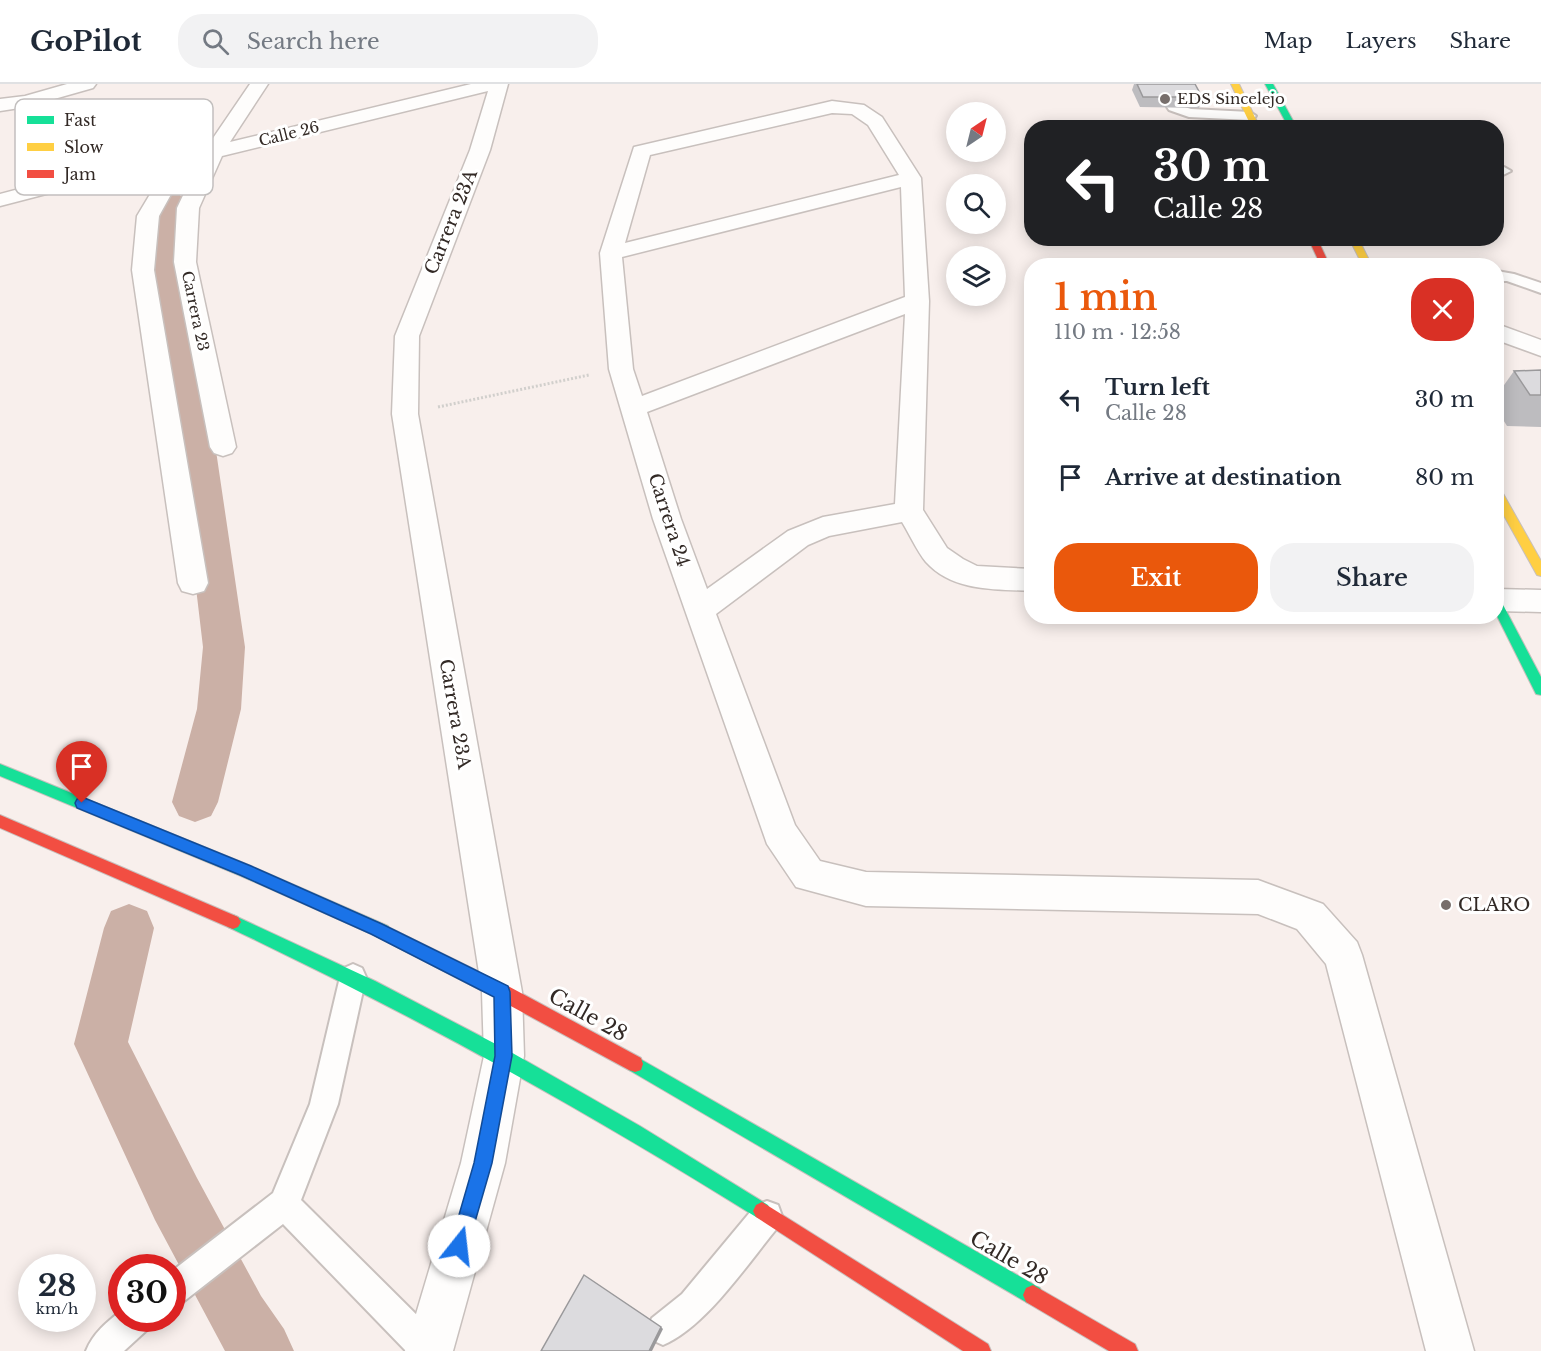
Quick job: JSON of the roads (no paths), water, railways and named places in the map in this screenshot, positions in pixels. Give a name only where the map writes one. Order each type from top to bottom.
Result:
[{"type":"street","points":[[33,99],[87,84]]},
{"type":"street","name":"Carrera 23","points":[[214,152],[259,84]]},
{"type":"street","name":"Calle 26","points":[[214,152],[493,84]]},
{"type":"street","name":"Carrera 23A","points":[[429,1351],[483,1163],[504,1056],[502,992],[405,414],[408,336],[480,150],[499,84]]},
{"type":"street","points":[[1234,84],[1252,120]]},
{"type":"street","points":[[1269,84],[1289,120]]},
{"type":"street","points":[[0,87],[22,99]]},
{"type":"street","points":[[0,105],[15,103]]},
{"type":"street","name":"Carrera 24","points":[[911,178],[875,122],[857,109],[832,107],[641,151],[610,254],[621,369],[667,519],[780,833],[809,875],[866,889],[1258,897],[1310,916],[1343,955],[1450,1351]]},
{"type":"street","points":[[610,254],[911,178],[917,301],[909,511],[937,555],[953,567],[973,577],[1024,579]]},
{"type":"street","name":"Calle 26","points":[[0,200],[19,195]]},
{"type":"street","points":[[160,195],[148,216],[143,270],[193,583]]},
{"type":"street","name":"Carrera 23","points":[[194,195],[188,208],[185,262],[223,447]]},
{"type":"street","points":[[634,408],[917,301]]},
{"type":"street","points":[[1504,334],[1541,349]]},
{"type":"street","points":[[1504,503],[1535,549],[1541,572]]},
{"type":"street","points":[[700,610],[798,538],[823,527],[909,511]]},
{"type":"street","points":[[1504,602],[1541,601]]},
{"type":"street","points":[[1504,616],[1541,690]]},
{"type":"street","name":"Calle 28","points":[[0,770],[256,875],[377,929],[502,992],[658,1077],[1128,1351]]},
{"type":"street","points":[[0,821],[214,911],[352,976],[504,1056],[631,1130],[981,1351]]},
{"type":"lane","points":[[1173,107],[1189,113],[1239,120]]},
{"type":"lane","points":[[1504,277],[1541,288]]},
{"type":"lane","points":[[186,1280],[284,1204],[324,1104],[352,976]]},
{"type":"lane","points":[[284,1204],[429,1351]]},
{"type":"lane","points":[[663,1329],[693,1305],[767,1216]]},
{"type":"lane","points":[[102,1351],[120,1332]]},
{"type":"waterway","points":[[168,198],[162,234],[167,306],[197,444],[224,647],[219,709],[195,802]]},
{"type":"waterway","points":[[129,928],[101,1044],[176,1199],[239,1318],[262,1351]]},
{"type":"place","name":"EDS Sincelejo","points":[[1165,99]]},
{"type":"place","name":"CLARO","points":[[1446,905]]}]
